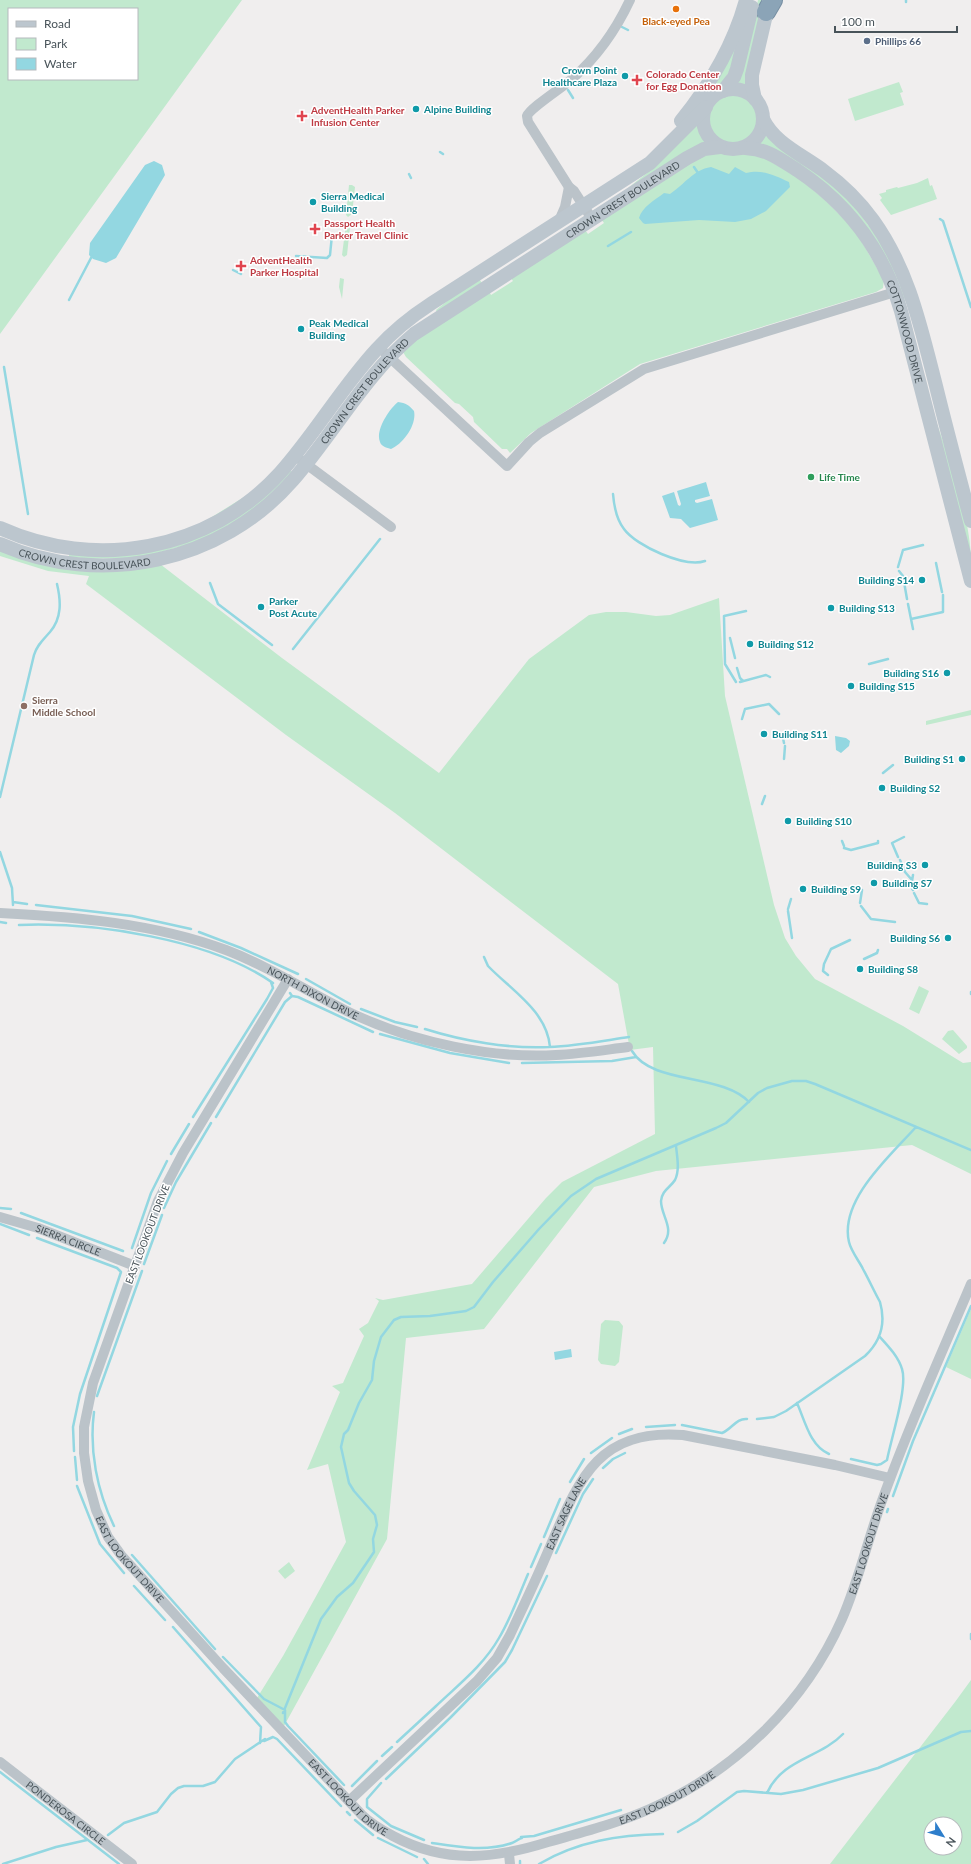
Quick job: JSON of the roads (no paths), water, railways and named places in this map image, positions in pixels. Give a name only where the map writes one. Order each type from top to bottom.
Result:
[{"type":"main road","name":"CROWN CREST BOULEVARD","points":[[626,178],[670,134],[706,87],[725,54],[746,0]]},
{"type":"main road","points":[[723,91],[734,77],[753,0]]},
{"type":"main road","points":[[755,99],[739,89],[731,88],[714,97],[706,107],[703,119],[705,130],[710,140],[720,147],[730,150],[745,148],[754,142],[762,127],[763,119],[761,108],[755,99],[752,85],[752,75],[770,4]]},
{"type":"main road","name":"CROWN CREST BOULEVARD","points":[[0,528],[35,542],[81,550],[124,550],[158,545],[198,531],[233,512],[261,492],[279,474],[378,347],[416,314],[653,160],[706,107]]},
{"type":"main road","name":"COTTONWOOD DRIVE","points":[[763,119],[769,131],[777,139],[826,172],[855,198],[879,228],[896,256],[913,298],[971,521]]},
{"type":"main road","name":"CROWN CREST BOULEVARD","points":[[0,544],[37,557],[88,566],[130,564],[171,557],[217,539],[254,516],[280,494],[306,464],[389,357],[421,329],[696,153],[704,149],[720,147]]},
{"type":"main road","name":"COTTONWOOD DRIVE","points":[[745,148],[758,149],[775,156],[816,184],[836,200],[858,225],[873,247],[895,292],[971,581]]},
{"type":"street","points":[[592,219],[574,191],[568,187],[528,122],[527,116],[531,110],[563,87],[587,65],[615,29],[630,0]]},
{"type":"street","points":[[558,222],[565,207],[568,187]]},
{"type":"street","points":[[487,268],[495,281]]},
{"type":"street","points":[[378,347],[507,466],[529,442],[540,433],[644,369],[895,292]]},
{"type":"street","points":[[294,455],[391,527]]},
{"type":"street","name":"NORTH DIXON DRIVE","points":[[0,913],[91,919],[153,928],[226,950],[288,979],[328,1002],[370,1021],[402,1032],[456,1046],[495,1052],[543,1056],[565,1055],[628,1047]]},
{"type":"street","name":"EAST LOOKOUT DRIVE","points":[[288,979],[169,1177],[158,1201],[100,1360],[86,1412],[83,1434],[84,1458],[90,1489],[99,1517],[108,1537],[124,1559],[223,1668],[348,1801],[374,1825],[402,1841],[424,1850],[449,1856],[509,1859],[653,1808],[682,1793],[709,1776],[744,1749],[767,1728],[809,1678],[834,1635],[852,1594],[890,1478],[971,1284]]},
{"type":"street","name":"SIERRA CIRCLE","points":[[0,1217],[38,1228],[135,1266]]},
{"type":"street","name":"EAST SAGE LANE","points":[[348,1801],[477,1681],[497,1658],[510,1635],[575,1490],[591,1466],[615,1448],[643,1437],[659,1434],[683,1435],[835,1465],[890,1478]]},
{"type":"street","name":"PONDEROSA CIRCLE","points":[[0,1762],[132,1864]]},
{"type":"water","points":[[154,161],[162,165],[165,175],[116,258],[106,263],[93,259],[89,255],[90,243],[145,165]]},
{"type":"water","points":[[711,167],[729,174],[735,167],[746,173],[768,173],[789,182],[790,187],[766,211],[751,219],[735,222],[699,220],[645,224],[639,218],[646,207],[664,193],[670,194],[694,174]]},
{"type":"water","points":[[398,402],[411,407],[414,411],[414,416],[408,433],[396,447],[391,449],[382,445],[379,432],[387,415]]},
{"type":"water","points":[[706,482],[710,496],[695,500],[695,502],[697,503],[712,499],[718,520],[690,528],[681,519],[670,518],[662,496],[674,492],[678,505],[680,506],[681,504],[677,491]]},
{"type":"water","points":[[835,736],[846,738],[850,741],[849,746],[841,753],[836,750]]},
{"type":"water","points":[[571,1349],[572,1357],[555,1360],[554,1352]]},
{"type":"waterway","points":[[622,27],[628,30]]},
{"type":"waterway","points":[[568,90],[573,98]]},
{"type":"waterway","points":[[694,167],[698,173]]},
{"type":"waterway","points":[[409,174],[411,178]]},
{"type":"waterway","points":[[940,219],[943,221],[971,307]]},
{"type":"waterway","points":[[608,246],[631,232]]},
{"type":"waterway","points":[[296,256],[327,258],[330,255],[332,235]]},
{"type":"waterway","points":[[69,300],[92,256]]},
{"type":"waterway","points":[[233,270],[241,274]]},
{"type":"waterway","points":[[4,367],[28,514]]},
{"type":"waterway","points":[[613,494],[617,517],[630,536],[662,554],[686,561],[705,561]]},
{"type":"waterway","points":[[293,649],[380,539]]},
{"type":"waterway","points":[[898,567],[903,550],[923,545]]},
{"type":"waterway","points":[[936,563],[942,592]]},
{"type":"waterway","points":[[899,571],[903,576],[907,599]]},
{"type":"waterway","points":[[210,583],[218,604],[272,645]]},
{"type":"waterway","points":[[0,797],[35,651],[54,627],[59,615],[60,603],[57,584]]},
{"type":"waterway","points":[[913,629],[911,619],[943,612],[943,595]]},
{"type":"waterway","points":[[908,604],[911,619]]},
{"type":"waterway","points":[[736,682],[725,664],[724,616],[746,611]]},
{"type":"waterway","points":[[730,638],[735,658]]},
{"type":"waterway","points":[[869,664],[888,659]]},
{"type":"waterway","points":[[737,668],[740,678],[743,681]]},
{"type":"waterway","points":[[740,682],[766,675],[770,677]]},
{"type":"waterway","points":[[742,719],[745,709],[769,704],[779,714]]},
{"type":"waterway","points":[[777,734],[783,738],[784,743]]},
{"type":"waterway","points":[[784,759],[785,746]]},
{"type":"waterway","points":[[883,773],[893,765]]},
{"type":"waterway","points":[[762,804],[765,796]]},
{"type":"waterway","points":[[898,857],[892,843],[904,837]]},
{"type":"waterway","points":[[842,841],[844,846]]},
{"type":"waterway","points":[[844,848],[851,850],[878,843],[878,841]]},
{"type":"waterway","points":[[0,852],[12,888],[13,905]]},
{"type":"waterway","points":[[900,860],[905,872],[912,880]]},
{"type":"waterway","points":[[913,875],[911,887],[913,890]]},
{"type":"waterway","points":[[860,903],[862,890]]},
{"type":"waterway","points":[[914,893],[919,903],[927,904]]},
{"type":"waterway","points":[[788,909],[791,899]]},
{"type":"waterway","points":[[13,902],[27,904]]},
{"type":"waterway","points":[[36,905],[132,916],[191,929]]},
{"type":"waterway","points":[[861,906],[871,919],[895,922]]},
{"type":"waterway","points":[[788,911],[792,938]]},
{"type":"waterway","points":[[0,922],[6,923]]},
{"type":"waterway","points":[[19,925],[82,927],[116,930],[151,936],[217,955],[247,968],[273,983]]},
{"type":"waterway","points":[[199,932],[241,948],[298,974]]},
{"type":"waterway","points":[[828,975],[823,971],[824,964],[831,949],[850,940]]},
{"type":"waterway","points":[[864,959],[877,953],[878,950]]},
{"type":"waterway","points":[[484,957],[488,966],[535,1012],[547,1034],[550,1047]]},
{"type":"waterway","points":[[306,979],[350,1004]]},
{"type":"waterway","points":[[193,1117],[267,999],[273,988],[271,982]]},
{"type":"waterway","points":[[290,993],[292,996],[298,997],[373,1032]]},
{"type":"waterway","points":[[216,1117],[285,1002],[292,996]]},
{"type":"waterway","points":[[361,1009],[395,1022],[417,1027]]},
{"type":"waterway","points":[[425,1029],[470,1040],[518,1047],[569,1046],[629,1037]]},
{"type":"waterway","points":[[380,1034],[450,1053],[509,1063]]},
{"type":"waterway","points":[[632,1051],[642,1062],[655,1069],[722,1087],[737,1093],[749,1102]]},
{"type":"waterway","points":[[522,1063],[612,1061],[636,1057]]},
{"type":"waterway","points":[[283,1713],[321,1619],[337,1597],[353,1583],[374,1552],[373,1539],[377,1525],[375,1515],[349,1483],[341,1447],[344,1434],[348,1430],[359,1403],[372,1380],[374,1361],[381,1337],[394,1320],[401,1317],[430,1316],[466,1311],[474,1307],[493,1282],[539,1229],[571,1196],[596,1179],[726,1123],[758,1093],[767,1088],[792,1081],[806,1081],[971,1150]]},
{"type":"waterway","points":[[164,1208],[176,1182],[211,1123]]},
{"type":"waterway","points":[[171,1154],[189,1124]]},
{"type":"waterway","points":[[757,1419],[774,1417],[786,1411],[865,1356],[875,1344],[881,1331],[882,1310],[880,1302],[851,1249],[848,1226],[852,1210],[869,1179],[916,1127]]},
{"type":"waterway","points":[[664,1243],[667,1238],[668,1227],[661,1201],[666,1189],[673,1183],[677,1176],[678,1163],[676,1146]]},
{"type":"waterway","points":[[132,1248],[151,1193],[167,1161]]},
{"type":"waterway","points":[[0,1208],[11,1209]]},
{"type":"waterway","points":[[21,1213],[123,1251]]},
{"type":"waterway","points":[[144,1264],[162,1215]]},
{"type":"waterway","points":[[0,1224],[29,1235]]},
{"type":"waterway","points":[[37,1238],[117,1268],[121,1272],[80,1394],[73,1427],[74,1451]]},
{"type":"waterway","points":[[97,1396],[142,1271]]},
{"type":"waterway","points":[[893,1496],[913,1441],[971,1306]]},
{"type":"waterway","points":[[851,1459],[877,1465],[887,1460],[901,1400],[903,1388],[902,1369],[895,1355],[879,1336]]},
{"type":"waterway","points":[[797,1403],[813,1439],[822,1450],[829,1454]]},
{"type":"waterway","points":[[94,1412],[93,1441],[96,1470],[103,1499],[114,1526]]},
{"type":"waterway","points":[[682,1425],[722,1433],[740,1420],[747,1419]]},
{"type":"waterway","points":[[646,1427],[675,1425]]},
{"type":"waterway","points":[[619,1434],[632,1429]]},
{"type":"waterway","points":[[591,1453],[612,1438]]},
{"type":"waterway","points":[[603,1468],[613,1459],[625,1453]]},
{"type":"waterway","points":[[75,1457],[77,1480]]},
{"type":"waterway","points":[[570,1482],[584,1459]]},
{"type":"waterway","points":[[556,1553],[583,1494],[593,1479]]},
{"type":"waterway","points":[[77,1486],[100,1544],[124,1573]]},
{"type":"waterway","points":[[544,1537],[560,1499]]},
{"type":"waterway","points":[[531,1567],[541,1544]]},
{"type":"waterway","points":[[132,1555],[215,1649]]},
{"type":"waterway","points":[[435,1707],[470,1675],[493,1648],[507,1623],[528,1574]]},
{"type":"waterway","points":[[386,1779],[450,1718],[505,1662],[547,1576]]},
{"type":"waterway","points":[[134,1586],[165,1620]]},
{"type":"waterway","points":[[173,1627],[261,1727],[260,1743]]},
{"type":"waterway","points":[[971,1634],[971,1639]]},
{"type":"waterway","points":[[223,1657],[264,1699],[285,1710],[285,1722],[288,1726],[344,1785]]},
{"type":"waterway","points":[[397,1742],[435,1707]]},
{"type":"waterway","points":[[678,1832],[697,1821],[737,1792],[744,1791],[781,1794],[803,1790],[878,1768],[961,1732],[971,1731]]},
{"type":"waterway","points":[[767,1793],[782,1773],[802,1760],[824,1749],[843,1734]]},
{"type":"waterway","points":[[264,1741],[273,1737],[277,1739],[341,1806]]},
{"type":"waterway","points":[[108,1835],[124,1823],[157,1812],[171,1794],[178,1788],[184,1786],[203,1786],[215,1782],[235,1759],[265,1739]]},
{"type":"waterway","points":[[382,1756],[392,1747]]},
{"type":"waterway","points":[[352,1786],[377,1761]]},
{"type":"waterway","points":[[0,1772],[119,1864]]},
{"type":"waterway","points":[[381,1783],[367,1799],[367,1807],[391,1826],[424,1840]]},
{"type":"waterway","points":[[521,1837],[534,1836],[621,1810]]},
{"type":"waterway","points":[[347,1812],[350,1815]]},
{"type":"waterway","points":[[355,1820],[373,1835]]},
{"type":"waterway","points":[[539,1864],[569,1850],[599,1841],[631,1836],[663,1834]]},
{"type":"waterway","points":[[378,1838],[417,1857]]},
{"type":"waterway","points":[[432,1843],[482,1848],[502,1846],[522,1838]]},
{"type":"waterway","points":[[3,1864],[56,1847],[87,1840]]},
{"type":"waterway","points":[[424,1859],[428,1864]]},
{"type":"place","name":"Black-eyed Pea","points":[[676,9]]},
{"type":"place","name":"Phillips 66","points":[[867,41]]},
{"type":"place","name":"Crown Point Healthcare Plaza","points":[[625,76]]},
{"type":"place","name":"Colorado Center for Egg Donation","points":[[637,80]]},
{"type":"place","name":"Alpine Building","points":[[416,109]]},
{"type":"place","name":"AdventHealth Parker Infusion Center","points":[[302,116]]},
{"type":"place","name":"Sierra Medical Building","points":[[313,202]]},
{"type":"place","name":"Passport Health Parker Travel Clinic","points":[[315,229]]},
{"type":"place","name":"AdventHealth Parker Hospital","points":[[241,266]]},
{"type":"place","name":"Peak Medical Building","points":[[301,329]]},
{"type":"place","name":"Life Time","points":[[811,477]]},
{"type":"place","name":"Building S14","points":[[922,580]]},
{"type":"place","name":"Parker Post Acute","points":[[261,607]]},
{"type":"place","name":"Building S13","points":[[831,608]]},
{"type":"place","name":"Building S12","points":[[750,644]]},
{"type":"place","name":"Building S16","points":[[947,673]]},
{"type":"place","name":"Building S15","points":[[851,686]]},
{"type":"place","name":"Sierra Middle School","points":[[24,706]]},
{"type":"place","name":"Building S11","points":[[764,734]]},
{"type":"place","name":"Building S1","points":[[962,759]]},
{"type":"place","name":"Building S2","points":[[882,788]]},
{"type":"place","name":"Building S10","points":[[788,821]]},
{"type":"place","name":"Building S3","points":[[925,865]]},
{"type":"place","name":"Building S7","points":[[874,883]]},
{"type":"place","name":"Building S9","points":[[803,889]]},
{"type":"place","name":"Building S6","points":[[948,938]]},
{"type":"place","name":"Building S8","points":[[860,969]]}]
